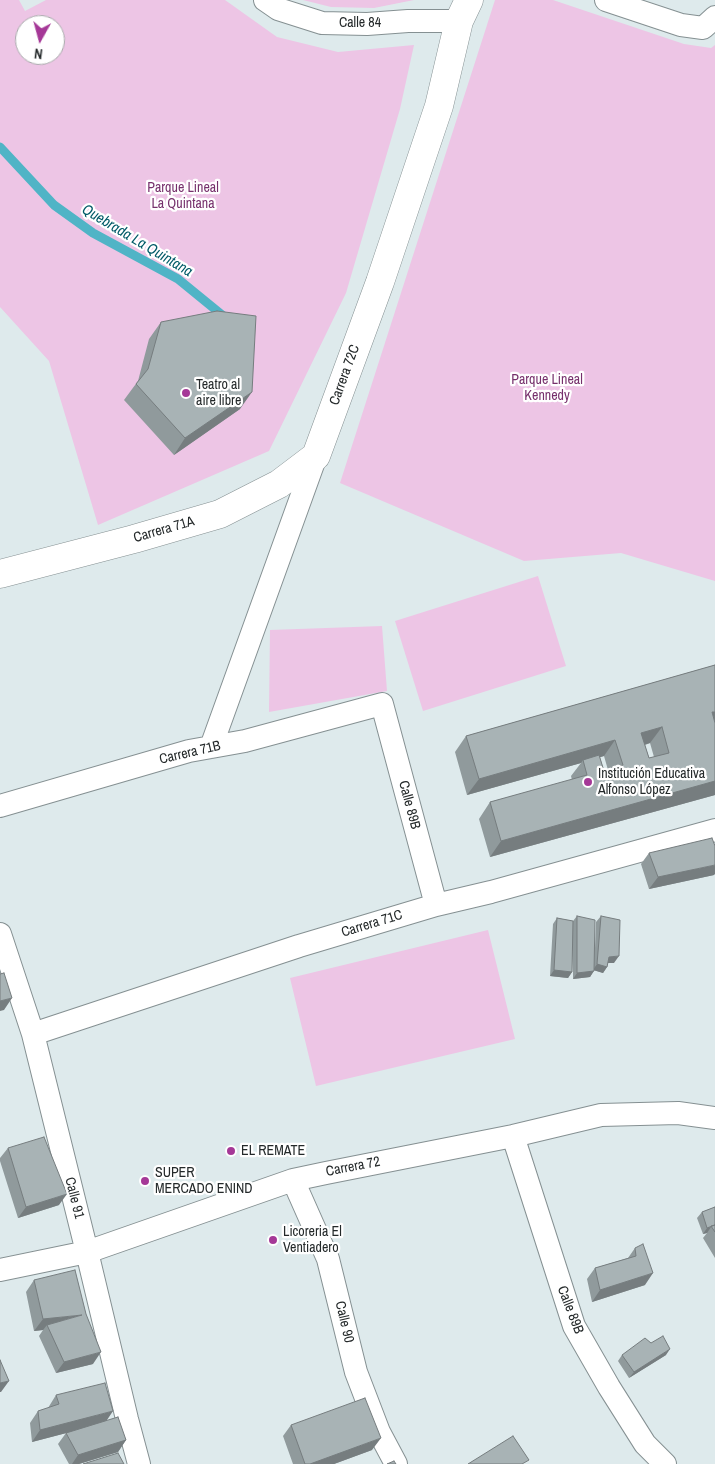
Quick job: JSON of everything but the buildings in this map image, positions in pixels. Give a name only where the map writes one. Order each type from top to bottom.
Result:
[{"type":"street","name":"Calle 84","points":[[265,0],[278,9],[322,23],[367,24],[408,21],[464,11]]},
{"type":"street","points":[[606,0],[681,26],[709,22]]},
{"type":"street","name":"Carrera 72C","points":[[211,747],[380,282],[439,106],[464,11]]},
{"type":"street","name":"Carrera 71A","points":[[0,574],[134,540],[220,514],[278,484],[316,456]]},
{"type":"street","name":"Carrera 71B","points":[[0,806],[189,751],[244,742],[382,704]]},
{"type":"street","name":"Calle 89B","points":[[382,704],[436,905]]},
{"type":"street","name":"Carrera 71C","points":[[33,1034],[300,946],[436,905],[491,892],[715,830]]},
{"type":"street","name":"Calle 91","points":[[0,934],[33,1034],[139,1464]]},
{"type":"street","name":"Carrera 72","points":[[0,1270],[87,1252],[293,1180],[512,1136],[601,1115],[678,1113],[715,1118]]},
{"type":"street","name":"Calle 89B","points":[[512,1136],[574,1326],[609,1388],[645,1444],[665,1464]]},
{"type":"street","name":"Calle 90","points":[[293,1180],[328,1259],[356,1372],[378,1432],[396,1464]]},
{"type":"green space","name":"Parque Lineal La Quintana","points":[[0,0],[19,0],[25,11],[46,0],[225,0],[277,37],[338,52],[414,45],[400,109],[346,293],[269,451],[98,525],[49,361],[0,307]]},
{"type":"green space","points":[[303,0],[414,0],[374,8],[331,7]]},
{"type":"green space","name":"Parque Lineal Kennedy","points":[[495,0],[553,0],[684,44],[711,48],[715,45],[715,581],[621,553],[524,561],[340,483]]},
{"type":"green space","points":[[538,576],[566,666],[423,711],[395,621]]},
{"type":"green space","points":[[382,626],[387,691],[269,712],[270,630]]},
{"type":"green space","points":[[488,930],[515,1039],[316,1086],[290,978]]},
{"type":"waterway","name":"Quebrada La Quintana","points":[[0,147],[54,205],[93,233],[178,279],[227,319]]},
{"type":"place","name":"Teatro al aire libre","points":[[186,393]]},
{"type":"place","name":"Institución Educativa Alfonso López","points":[[588,782]]},
{"type":"place","name":"EL REMATE","points":[[231,1151]]},
{"type":"place","name":"SUPER MERCADO ENIND","points":[[145,1181]]},
{"type":"place","name":"Licoreria El Ventiadero","points":[[273,1240]]}]
